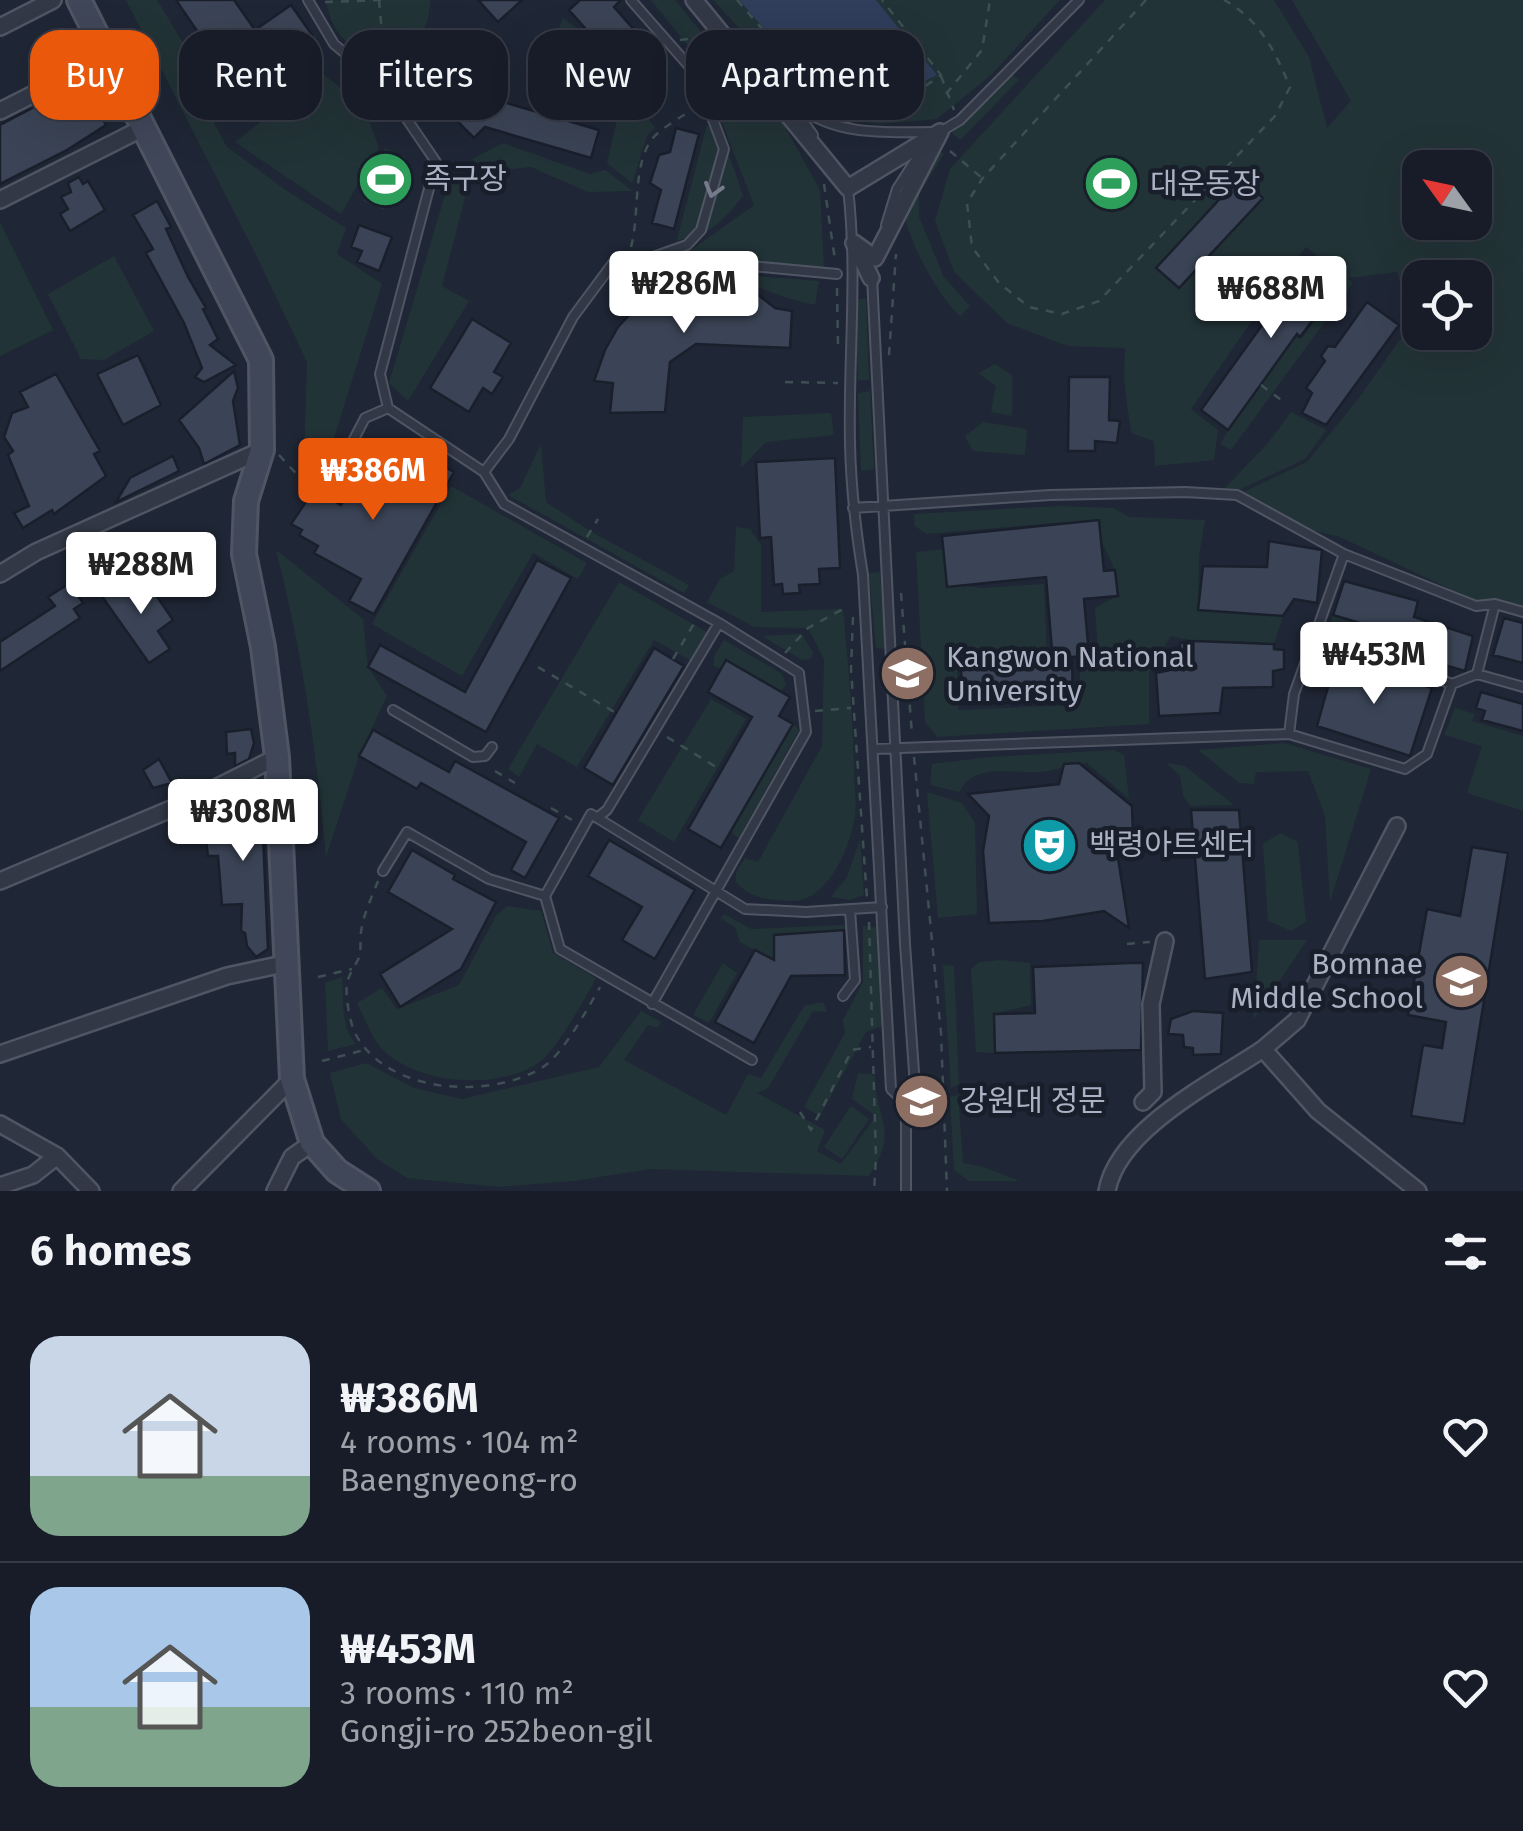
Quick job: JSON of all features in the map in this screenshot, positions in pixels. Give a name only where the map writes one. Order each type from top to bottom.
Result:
[{"type":"street","points":[[0,27],[53,0]]},
{"type":"street","points":[[79,0],[95,30]]},
{"type":"street","points":[[697,0],[848,188],[935,135]]},
{"type":"street","points":[[0,111],[30,96]]},
{"type":"street","points":[[139,120],[230,292],[261,360],[270,452],[246,501],[244,554],[263,647],[276,757],[292,1079],[312,1143],[336,1171],[368,1191]]},
{"type":"street","points":[[0,200],[143,128]]},
{"type":"street","points":[[854,243],[875,258],[935,135]]},
{"type":"street","points":[[0,574],[36,552],[270,452]]},
{"type":"street","points":[[0,881],[190,801],[276,757]]},
{"type":"street","points":[[1107,1191],[1118,1162],[1146,1128],[1263,1049],[1297,1020],[1396,826]]},
{"type":"street","points":[[1144,1102],[1153,1092],[1151,1004],[1165,941]]},
{"type":"street","points":[[0,1054],[228,976],[288,963]]},
{"type":"street","points":[[1263,1049],[1318,1112],[1418,1191]]},
{"type":"street","points":[[181,1191],[292,1079]]},
{"type":"street","points":[[0,1124],[57,1156],[90,1191]]},
{"type":"street","points":[[276,1191],[292,1157],[312,1143]]},
{"type":"street","points":[[0,1186],[33,1175],[57,1156]]},
{"type":"lane","points":[[631,0],[686,63]]},
{"type":"lane","points":[[697,0],[727,30]]},
{"type":"lane","points":[[823,120],[847,130],[935,135],[960,120],[1079,0]]},
{"type":"lane","points":[[308,1],[342,51]]},
{"type":"lane","points":[[406,120],[436,162],[380,374],[388,408],[484,472],[504,504],[702,612],[800,674],[806,732],[652,1004]]},
{"type":"lane","points":[[653,257],[687,245],[701,230],[724,149],[713,120]]},
{"type":"lane","points":[[802,120],[848,188],[854,243],[850,383],[853,508],[863,575],[891,1089],[906,1104]]},
{"type":"lane","points":[[854,243],[872,278]]},
{"type":"lane","points":[[484,472],[510,438],[572,317],[616,259],[653,257],[837,274]]},
{"type":"lane","points":[[875,258],[872,278],[916,1086],[906,1104],[906,1191]]},
{"type":"lane","points":[[330,485],[365,418],[388,408]]},
{"type":"lane","points":[[853,508],[1050,495],[1185,492],[1238,496],[1344,554],[1476,606],[1495,604],[1523,612]]},
{"type":"lane","points":[[1289,734],[1294,694],[1344,554]]},
{"type":"lane","points":[[1477,674],[1495,604]]},
{"type":"lane","points":[[597,818],[607,810],[720,623]]},
{"type":"lane","points":[[1313,633],[1452,684],[1477,674],[1523,687]]},
{"type":"lane","points":[[872,749],[1289,734],[1405,769],[1428,754],[1452,684]]},
{"type":"lane","points":[[393,710],[473,758],[485,756],[492,746]]},
{"type":"lane","points":[[752,1060],[560,950],[545,896],[591,814],[744,909],[882,907]]},
{"type":"lane","points":[[383,871],[407,832],[489,878],[545,896]]},
{"type":"lane","points":[[843,996],[855,980],[850,910]]},
{"type":"path","points":[[308,1],[380,0],[382,30]]},
{"type":"path","points":[[737,0],[827,103],[874,94],[897,100],[941,75]]},
{"type":"path","points":[[882,0],[941,75],[960,120]]},
{"type":"path","points":[[946,94],[982,50],[990,0]]},
{"type":"path","points":[[1146,0],[982,179],[967,203],[972,247],[999,283],[1029,307],[1062,314],[1099,300],[1276,116],[1290,87],[1272,42],[1224,0]]},
{"type":"path","points":[[669,44],[706,38],[724,27]]},
{"type":"path","points":[[628,258],[637,224],[638,175],[652,140],[686,114]]},
{"type":"path","points":[[935,135],[982,179]]},
{"type":"path","points":[[823,180],[837,274]]},
{"type":"path","points":[[889,358],[896,251]]},
{"type":"path","points":[[1323,310],[1338,321]]},
{"type":"path","points":[[785,382],[850,383]]},
{"type":"path","points":[[1261,385],[1284,402]]},
{"type":"path","points":[[270,452],[302,480],[330,485]]},
{"type":"path","points":[[581,546],[598,519]]},
{"type":"path","points":[[900,579],[940,1033],[947,1191]]},
{"type":"path","points":[[853,602],[851,669],[874,1046],[874,1191]]},
{"type":"path","points":[[780,659],[808,628],[842,609]]},
{"type":"path","points":[[673,660],[702,612]]},
{"type":"path","points":[[538,667],[616,712]]},
{"type":"path","points":[[825,710],[853,708]]},
{"type":"path","points":[[654,729],[722,770]]},
{"type":"path","points":[[495,771],[515,782]]},
{"type":"path","points":[[551,808],[584,826]]},
{"type":"path","points":[[374,892],[361,929],[360,956],[348,982],[348,1001],[356,1035],[406,1076],[469,1090],[512,1080],[546,1066],[606,976]]},
{"type":"path","points":[[1127,944],[1165,941]]},
{"type":"path","points":[[318,977],[353,969]]},
{"type":"path","points":[[800,1112],[811,1130],[852,1050],[874,1046]]},
{"type":"path","points":[[322,1061],[369,1049]]},
{"type":"shaded area","points":[[126,0],[157,0],[179,36],[179,104],[159,65],[159,30],[141,30]]},
{"type":"shaded area","points":[[326,0],[430,0],[422,30],[342,30],[342,36],[333,24]]},
{"type":"shaded area","points":[[651,0],[675,0],[699,30],[686,30],[686,43]]},
{"type":"shaded area","points":[[713,0],[1060,0],[991,75],[937,119],[878,124],[852,120],[924,120],[924,30],[741,30]]},
{"type":"shaded area","points":[[1105,0],[1274,0],[1309,57],[1327,128],[1351,101],[1292,0],[1523,0],[1523,612],[1484,605],[1340,537],[1294,526],[1237,495],[1307,462],[1402,337],[1402,350],[1492,350],[1492,260],[1402,260],[1402,291],[1397,272],[1348,278],[1353,283],[1231,450],[1220,444],[1228,430],[1295,337],[1302,338],[1346,279],[1306,247],[1191,409],[1218,430],[1214,460],[1155,466],[1154,441],[1131,433],[1124,380],[1125,348],[1068,346],[1007,323],[954,272],[935,221],[950,169]]},
{"type":"shaded area","points":[[563,18],[577,30],[558,30]]},
{"type":"shaded area","points":[[1011,73],[1019,80],[960,140],[952,133]]},
{"type":"shaded area","points":[[322,75],[342,89],[342,120],[369,120],[379,147],[341,214],[235,142],[263,120],[322,120]]},
{"type":"shaded area","points":[[187,120],[213,120],[227,147],[346,228],[337,254],[382,284],[324,470],[312,472],[304,462],[307,362]]},
{"type":"shaded area","points":[[617,120],[649,120],[655,127],[647,136],[632,183],[607,163]]},
{"type":"shaded area","points":[[721,120],[781,120],[820,190],[824,268],[686,254],[754,205]]},
{"type":"shaded area","points":[[707,124],[731,160],[743,196],[714,226],[677,240]]},
{"type":"shaded area","points":[[503,143],[590,174],[605,170],[633,191],[588,192],[531,167],[487,172],[472,159]]},
{"type":"shaded area","points":[[934,147],[944,154],[919,194],[919,217],[944,277],[970,306],[960,317],[926,268],[903,213]]},
{"type":"shaded area","name":"족구장","points":[[385,148],[406,157],[384,210],[363,201]]},
{"type":"shaded area","points":[[453,168],[470,178],[442,286],[469,301],[408,401],[389,383]]},
{"type":"shaded area","points":[[0,222],[53,330],[0,356]]},
{"type":"shaded area","points":[[114,256],[154,331],[104,360],[81,359],[48,294]]},
{"type":"shaded area","points":[[707,272],[819,281],[815,305],[735,279]]},
{"type":"shaded area","points":[[866,298],[869,380],[858,380],[855,300]]},
{"type":"shaded area","points":[[995,364],[1012,375],[1012,416],[991,412],[996,386],[978,373]]},
{"type":"shaded area","points":[[870,391],[874,469],[861,471],[858,393]]},
{"type":"shaded area","points":[[1291,412],[1326,430],[1305,459],[1241,489],[1224,489],[1268,443]]},
{"type":"shaded area","points":[[831,413],[834,435],[766,442],[741,468],[743,417]]},
{"type":"shaded area","points":[[983,422],[1027,429],[1025,455],[973,451],[965,436]]},
{"type":"shaded area","points":[[541,444],[546,502],[689,585],[684,593],[508,495],[520,488]]},
{"type":"shaded area","points":[[451,486],[587,563],[578,579],[533,553],[462,676],[372,624]]},
{"type":"shaded area","points":[[1059,506],[1113,508],[1130,517],[1205,520],[1199,556],[1198,610],[1283,616],[1274,644],[1196,641],[1171,636],[1149,673],[1149,724],[937,737],[925,722],[916,552],[945,549],[952,584],[982,588],[1044,584],[1047,653],[964,657],[957,663],[958,710],[1078,705],[1081,663],[1098,651],[1095,608],[1117,596],[1115,570],[1091,520],[926,534],[915,526],[914,514]]},
{"type":"shaded area","points":[[736,527],[750,529],[761,545],[761,612],[843,609],[855,816],[835,870],[826,883],[805,899],[769,899],[748,892],[736,882],[736,872],[745,858],[758,862],[822,746],[824,659],[808,628],[754,627],[707,602],[720,579],[734,571]]},
{"type":"shaded area","points":[[276,550],[363,619],[368,667],[387,696],[359,756],[326,857],[307,702]]},
{"type":"shaded area","points":[[880,572],[885,649],[876,648],[869,573]]},
{"type":"shaded area","points":[[619,582],[712,635],[695,663],[654,640],[577,767],[537,744],[519,777],[508,769]]},
{"type":"shaded area","points":[[1333,615],[1403,636],[1399,652],[1328,630]]},
{"type":"shaded area","points":[[802,634],[813,653],[811,659],[802,660],[762,636]]},
{"type":"shaded area","points":[[724,640],[781,673],[786,684],[780,692],[714,666],[714,656]]},
{"type":"shaded area","points":[[1314,646],[1338,654],[1330,680],[1303,677]]},
{"type":"shaded area","points":[[711,699],[746,719],[674,842],[638,820]]},
{"type":"shaded area","points":[[1455,708],[1475,714],[1472,721],[1523,736],[1523,811],[1467,793],[1482,746],[1444,735]]},
{"type":"shaded area","points":[[793,724],[799,730],[739,838],[730,832]]},
{"type":"shaded area","points":[[1284,743],[1371,769],[1330,902],[1325,816],[1308,771],[1256,772],[1254,784],[1239,783],[1198,750]]},
{"type":"shaded area","points":[[1114,750],[1124,755],[1129,799],[1087,763],[1048,771],[987,772],[967,782],[959,792],[930,785],[932,764]]},
{"type":"shaded area","points":[[1166,763],[1185,766],[1234,805],[1190,806],[1183,795],[1180,775]]},
{"type":"shaded area","points":[[927,792],[962,803],[975,823],[977,914],[938,918]]},
{"type":"shaded area","points":[[1280,833],[1298,842],[1306,922],[1291,931],[1268,921],[1263,844]]},
{"type":"shaded area","points":[[860,839],[864,895],[850,900],[831,897],[847,877]]},
{"type":"shaded area","points":[[507,906],[541,911],[553,953],[596,978],[547,1055],[524,1071],[483,1080],[438,1077],[398,1062],[383,1050],[357,1003],[382,988],[397,1009],[459,985],[496,916]]},
{"type":"shaded area","points":[[724,914],[751,929],[844,925],[847,930],[774,935],[774,960],[740,942],[735,927],[720,918]]},
{"type":"shaded area","points":[[863,926],[880,928],[888,1024],[866,1032],[820,1116],[804,1107],[845,1033],[843,1020],[863,982]]},
{"type":"shaded area","points":[[1259,940],[1307,940],[1254,1019]]},
{"type":"shaded area","points":[[979,962],[1030,963],[1031,1005],[994,1014],[995,1053],[976,1052],[971,969]]},
{"type":"shaded area","points":[[723,963],[737,973],[709,1023],[693,1015]]},
{"type":"shaded area","points":[[943,965],[954,966],[959,1084],[951,1088]]},
{"type":"shaded area","points":[[342,977],[345,1021],[356,1044],[328,1051],[325,983]]},
{"type":"shaded area","points":[[823,1002],[827,1012],[813,1011],[768,1088],[757,1093],[825,1130],[817,1151],[841,1164],[876,1116],[852,1099],[858,1073],[875,1075],[885,1135],[869,1176],[651,1169],[499,1187],[407,1178],[377,1159],[341,1119],[330,1073],[366,1063],[414,1088],[462,1099],[599,1067],[641,1011],[661,1022],[658,1028],[648,1025],[624,1060],[726,1115],[748,1074],[761,1078],[804,1006]]},
{"type":"shaded area","points":[[958,1095],[963,1163],[1019,1181],[969,1181],[954,1170],[950,1097]]},
{"type":"shaded area","points":[[851,1106],[869,1119],[842,1159],[824,1147]]},
{"type":"water","points":[[739,0],[876,0],[900,30],[765,30]]},
{"type":"water","points":[[924,59],[937,75],[924,81]]},
{"type":"building","points":[[176,0],[234,0],[255,30],[196,30]]},
{"type":"building","points":[[478,0],[522,0],[498,22]]},
{"type":"building","points":[[580,0],[621,0],[614,7],[634,30],[587,30],[569,10]]},
{"type":"building","points":[[291,5],[308,30],[255,30]]},
{"type":"building","points":[[508,103],[528,109],[528,120],[565,120],[599,130],[591,158],[485,127],[474,138],[456,120],[508,120]]},
{"type":"building","points":[[30,109],[30,120],[103,120],[106,125],[0,184],[0,125]]},
{"type":"building","points":[[676,128],[699,134],[674,229],[652,223],[661,190],[650,183],[659,155],[670,152]]},
{"type":"building","points":[[79,177],[83,184],[88,181],[105,210],[70,231],[60,214],[68,209],[61,197],[71,192],[68,183]]},
{"type":"building","points":[[1240,177],[1263,198],[1179,288],[1156,268]]},
{"type":"building","points":[[157,201],[171,227],[166,229],[218,339],[210,345],[236,365],[204,382],[195,377],[202,368],[184,323],[146,253],[153,249],[133,215]]},
{"type":"building","points":[[359,225],[392,237],[379,271],[357,262],[362,251],[351,247]]},
{"type":"building","points":[[1304,259],[1339,285],[1300,337],[1297,334],[1228,430],[1201,410]]},
{"type":"building","points":[[717,277],[752,290],[775,308],[792,311],[790,348],[696,344],[670,362],[665,412],[610,413],[613,383],[594,381],[618,327],[645,298],[672,283]]},
{"type":"building","points":[[1367,302],[1399,325],[1326,425],[1302,413],[1312,393],[1306,388],[1325,361],[1321,356],[1328,346],[1335,347]]},
{"type":"building","points":[[472,319],[511,343],[494,372],[503,377],[492,394],[483,388],[469,412],[430,388]]},
{"type":"building","points":[[138,355],[161,405],[123,425],[97,374]]},
{"type":"building","points":[[234,371],[238,388],[233,401],[240,445],[204,464],[199,448],[179,420]]},
{"type":"building","points":[[56,374],[100,451],[94,454],[106,476],[54,514],[52,510],[23,528],[14,513],[29,506],[8,455],[13,451],[4,437],[12,413],[28,407],[20,392]]},
{"type":"building","points":[[1069,377],[1110,377],[1109,420],[1120,421],[1117,443],[1095,441],[1095,451],[1068,451]]},
{"type":"building","points":[[371,451],[418,478],[429,458],[454,472],[374,614],[349,601],[361,579],[314,553],[318,546],[299,535],[302,530],[291,524],[314,490],[341,505]]},
{"type":"building","points":[[173,456],[179,471],[116,502],[130,478]]},
{"type":"building","points":[[835,458],[840,568],[819,569],[820,584],[799,585],[800,593],[783,594],[782,584],[774,585],[771,537],[760,538],[756,462]]},
{"type":"building","points":[[1099,520],[1104,571],[1115,570],[1118,596],[1084,599],[1089,655],[1072,657],[1073,701],[962,704],[961,664],[1053,662],[1046,577],[947,587],[942,536]]},
{"type":"building","points":[[1269,541],[1322,550],[1317,603],[1294,599],[1283,616],[1198,610],[1203,566],[1267,567]]},
{"type":"building","points":[[537,560],[571,578],[486,732],[368,667],[380,645],[465,692]]},
{"type":"building","points":[[121,581],[130,594],[147,582],[173,620],[158,631],[170,649],[149,663],[101,595]]},
{"type":"building","points":[[1344,581],[1418,601],[1414,617],[1473,636],[1465,671],[1399,652],[1403,636],[1333,615]]},
{"type":"building","points":[[70,583],[83,603],[74,609],[80,618],[0,671],[0,642],[55,606],[48,597]]},
{"type":"building","points":[[1504,618],[1523,623],[1523,663],[1493,655]]},
{"type":"building","points":[[1180,643],[1274,644],[1274,649],[1284,650],[1284,669],[1273,671],[1273,687],[1223,688],[1220,713],[1159,716],[1156,673],[1180,668]]},
{"type":"building","points":[[654,648],[684,666],[613,785],[584,768]]},
{"type":"building","points":[[726,660],[790,697],[779,716],[793,724],[721,848],[688,829],[752,717],[708,692]]},
{"type":"building","points":[[1345,660],[1432,688],[1410,756],[1317,726],[1335,662],[1344,665]]},
{"type":"building","points":[[1481,692],[1523,704],[1523,731],[1482,720],[1485,711],[1476,708]]},
{"type":"building","points":[[251,729],[254,743],[249,759],[235,766],[235,753],[227,754],[226,732]]},
{"type":"building","points":[[373,730],[449,772],[455,761],[559,818],[525,878],[511,870],[526,842],[421,783],[417,789],[359,756]]},
{"type":"building","points":[[159,759],[172,783],[153,788],[143,770]]},
{"type":"building","name":"백령아트센터","points":[[1079,763],[1132,806],[1133,834],[1115,839],[1129,928],[1104,911],[1043,921],[989,923],[983,851],[989,816],[968,794],[1059,784],[1064,764]]},
{"type":"building","points":[[234,791],[261,791],[268,949],[256,957],[241,931],[242,904],[222,905],[218,856],[208,856],[205,833],[222,833],[218,810],[228,809],[227,795]]},
{"type":"building","points":[[1191,810],[1239,810],[1252,972],[1205,979]]},
{"type":"building","points":[[609,840],[695,890],[655,959],[622,940],[642,907],[588,876]]},
{"type":"building","points":[[1472,847],[1508,853],[1464,1124],[1411,1116],[1423,1045],[1442,1048],[1446,1022],[1408,1015],[1427,909],[1460,916]]},
{"type":"building","points":[[412,850],[455,875],[453,879],[496,902],[461,969],[400,1007],[380,974],[452,929],[388,892]]},
{"type":"building","points":[[844,930],[845,975],[791,976],[754,1043],[715,1022],[755,950],[774,960],[774,935]]},
{"type":"building","points":[[1143,963],[1141,1050],[995,1053],[994,1014],[1035,1013],[1033,967]]},
{"type":"building","points":[[1193,1011],[1223,1013],[1221,1054],[1193,1055],[1193,1048],[1184,1047],[1183,1035],[1168,1034],[1171,1019]]},
{"type":"place","name":"족구장","points":[[385,179]]},
{"type":"place","name":"대운동장","points":[[1111,184]]},
{"type":"place","name":"Kangwon National University","points":[[907,674]]},
{"type":"place","name":"백령아트센터","points":[[1050,845]]},
{"type":"place","name":"Bomnae Middle School","points":[[1462,981]]},
{"type":"place","name":"강원대 정문","points":[[921,1101]]}]
